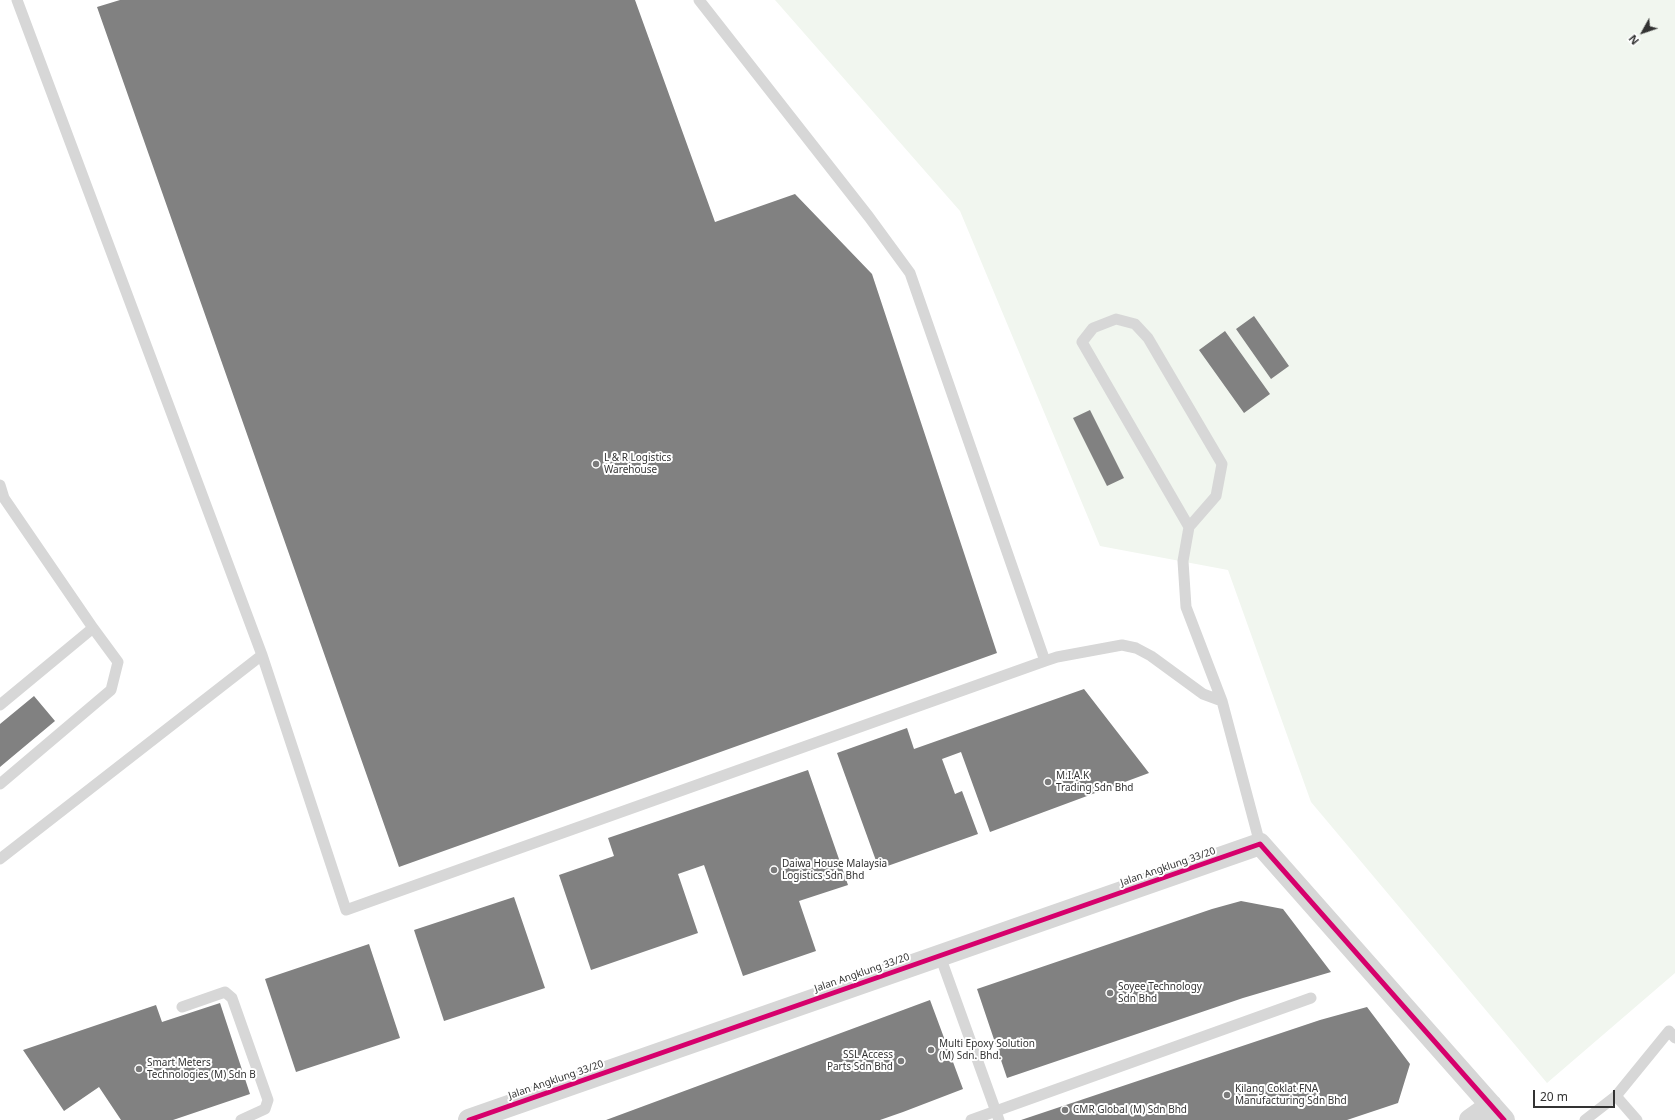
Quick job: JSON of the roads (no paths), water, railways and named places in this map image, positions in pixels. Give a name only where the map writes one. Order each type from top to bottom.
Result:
[{"type":"street","name":"Jalan Angklung 33/20","points":[[469,1120],[1260,844]]},
{"type":"street","points":[[1260,844],[1498,1113],[1470,1120]]},
{"type":"lane","points":[[17,0],[262,655],[346,910],[1057,657],[1122,645],[1136,648],[1151,656],[1203,694],[1222,702]]},
{"type":"lane","points":[[699,0],[910,273],[1045,661]]},
{"type":"lane","points":[[1189,527],[1082,342],[1093,328],[1116,319],[1135,324],[1148,338],[1222,464],[1216,496],[1189,527],[1183,561],[1186,607],[1222,702],[1260,844]]},
{"type":"lane","points":[[0,485],[4,498],[118,662],[111,690],[0,784]]},
{"type":"lane","points":[[0,705],[93,628]]},
{"type":"lane","points":[[0,859],[262,655]]},
{"type":"lane","points":[[940,956],[998,1116]]},
{"type":"lane","points":[[182,1007],[225,992],[232,998],[268,1100],[265,1110],[242,1120]]},
{"type":"lane","points":[[971,1120],[998,1116],[1311,998]]},
{"type":"lane","points":[[1585,1120],[1616,1096],[1673,1031]]},
{"type":"lane","points":[[1616,1096],[1637,1120]]},
{"type":"place","name":"L & R Logistics Warehouse","points":[[596,464]]},
{"type":"place","name":"M.I.A.K Trading Sdn Bhd","points":[[1048,782]]},
{"type":"place","name":"Daiwa House Malaysia Logistics Sdn Bhd","points":[[774,870]]},
{"type":"place","name":"Soyee Technology Sdn Bhd","points":[[1110,993]]},
{"type":"place","name":"Multi Epoxy Solution (M) Sdn. Bhd.","points":[[931,1050]]},
{"type":"place","name":"SSL Access Parts Sdn Bhd","points":[[901,1061]]},
{"type":"place","name":"Smart Meters Technologies (M) Sdn B","points":[[139,1069]]},
{"type":"place","name":"Kilang Coklat FNA Manufacturing Sdn Bhd","points":[[1227,1095]]},
{"type":"place","name":"CMR Global (M) Sdn Bhd","points":[[1065,1110]]}]
